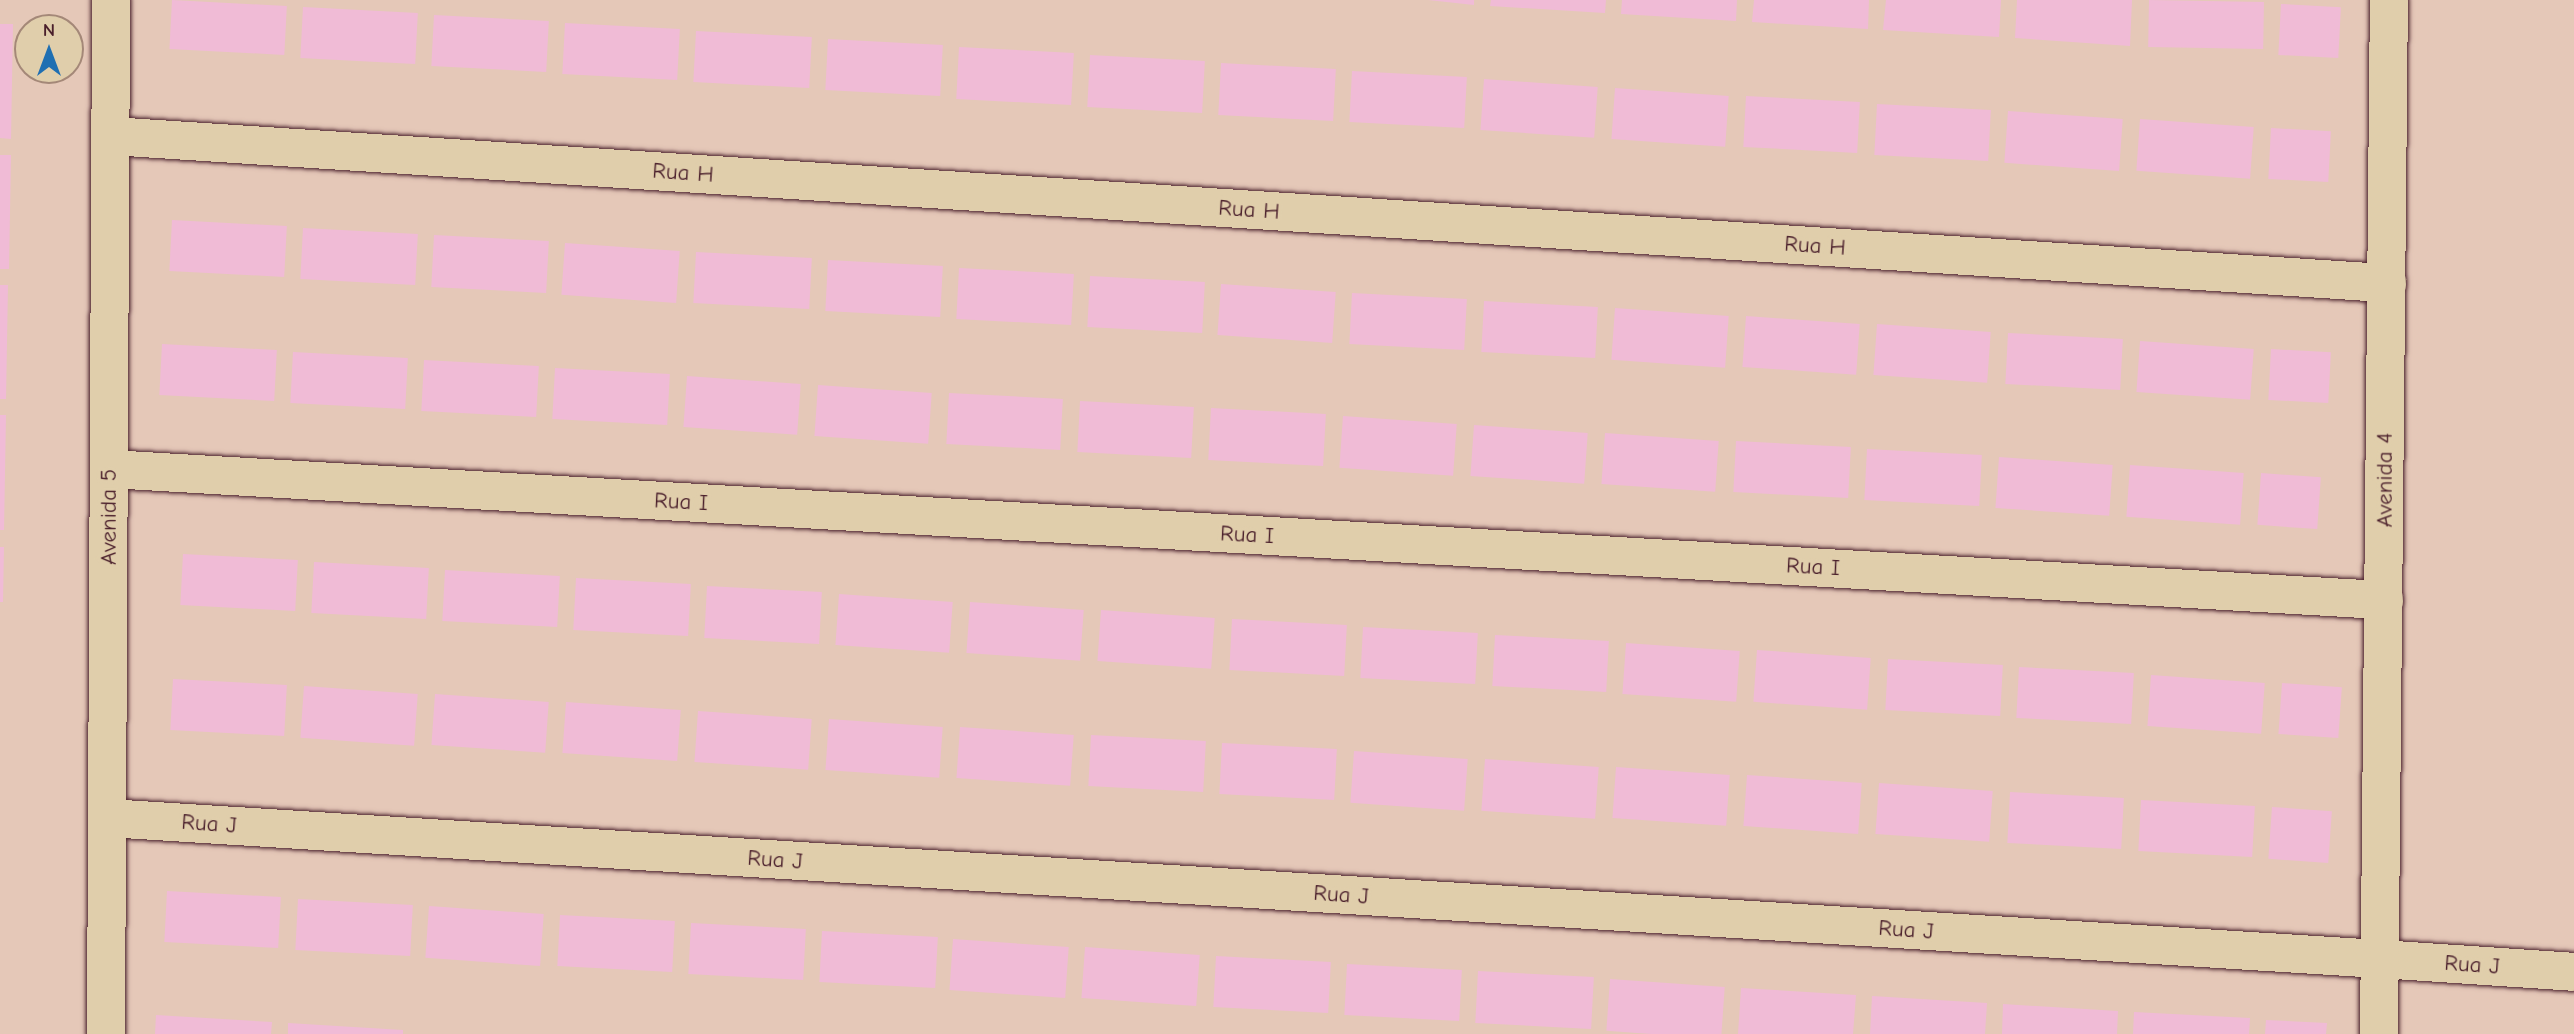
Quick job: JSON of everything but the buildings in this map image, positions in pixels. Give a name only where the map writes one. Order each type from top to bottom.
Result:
[{"type":"street","name":"Avenida 5","points":[[106,1034],[111,0]]},
{"type":"street","name":"Avenida 4","points":[[2379,1034],[2389,0]]},
{"type":"street","name":"Rua H","points":[[111,136],[2387,283]]},
{"type":"street","name":"Rua I","points":[[109,469],[2384,600]]},
{"type":"street","name":"Rua J","points":[[107,818],[2574,972]]}]
